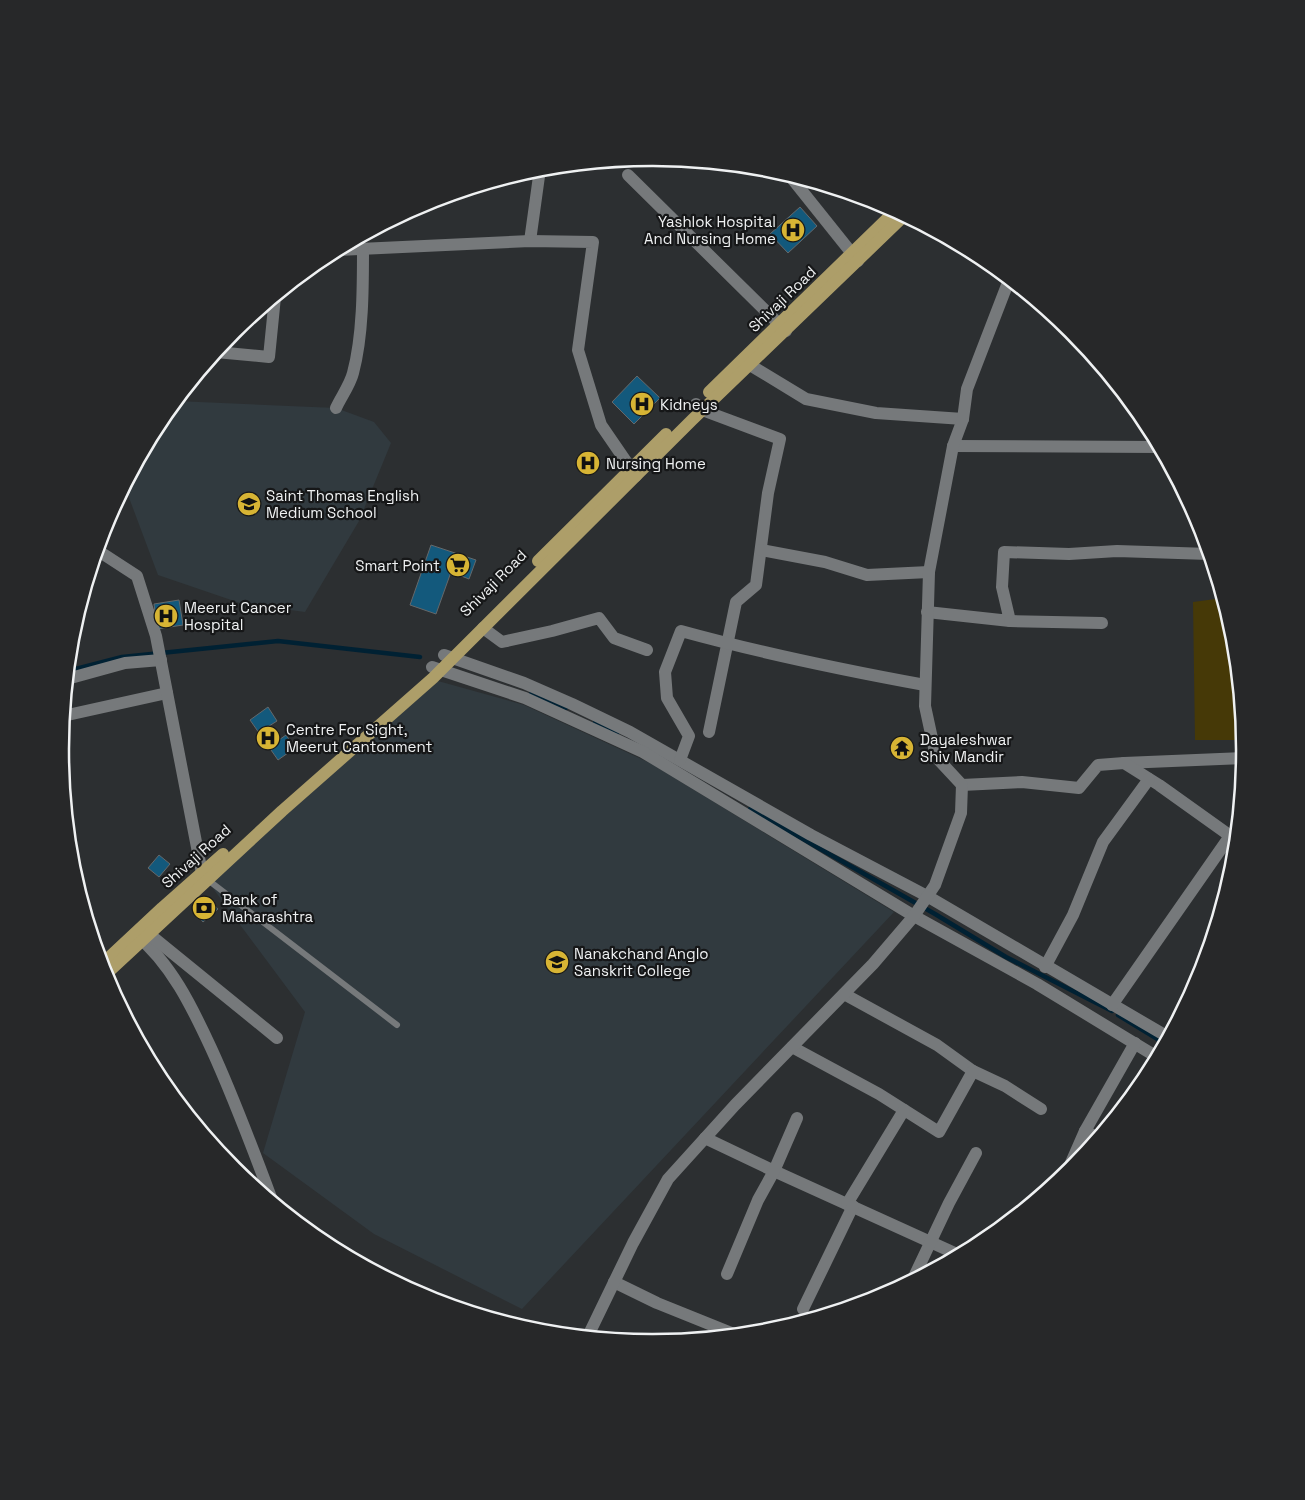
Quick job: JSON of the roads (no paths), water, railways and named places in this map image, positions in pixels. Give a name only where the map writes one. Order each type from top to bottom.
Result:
[{"type":"main road","name":"Shivaji Road","points":[[108,961],[143,936],[205,876],[448,657],[699,407],[855,257],[890,217]]},
{"type":"main road","points":[[855,257],[898,221]]},
{"type":"main road","points":[[699,407],[750,365],[782,327]]},
{"type":"main road","points":[[448,657],[483,628],[633,473]]},
{"type":"main road","points":[[111,969],[143,936]]},
{"type":"street","points":[[628,175],[782,327]]},
{"type":"street","points":[[530,241],[539,177]]},
{"type":"street","points":[[797,184],[855,257]]},
{"type":"street","points":[[352,249],[530,241],[593,242],[578,350],[601,425],[633,473]]},
{"type":"street","points":[[336,408],[353,375],[358,342],[363,249]]},
{"type":"street","points":[[591,1331],[633,1243],[668,1179],[735,1105],[873,964],[916,914],[935,884],[961,813],[962,785],[936,758],[925,706],[929,572],[953,446],[963,420],[967,389],[1007,286]]},
{"type":"street","points":[[225,353],[269,357],[274,306]]},
{"type":"street","points":[[750,365],[806,399],[876,413],[963,420]]},
{"type":"street","points":[[699,407],[780,439],[768,493],[756,585],[736,602],[709,732]]},
{"type":"street","points":[[953,446],[1151,447]]},
{"type":"street","points":[[761,550],[825,562],[867,575],[929,572]]},
{"type":"street","points":[[1010,621],[1002,587],[1004,552],[1069,554],[1117,551],[1202,554]]},
{"type":"street","points":[[103,554],[137,576],[156,636],[166,693],[205,876]]},
{"type":"street","points":[[927,612],[1010,621],[1102,623]]},
{"type":"street","points":[[483,628],[502,642],[599,618],[614,638],[647,650]]},
{"type":"street","points":[[680,760],[689,736],[667,698],[666,672],[681,631],[727,644],[839,669],[925,685]]},
{"type":"street","points":[[448,657],[524,683],[630,732],[811,835],[927,897],[1162,1034]]},
{"type":"street","points":[[74,678],[125,663],[160,658]]},
{"type":"street","points":[[436,668],[525,698],[643,752],[1151,1053]]},
{"type":"street","points":[[70,714],[166,693]]},
{"type":"street","points":[[962,785],[1022,782],[1079,788],[1098,765],[1236,758]]},
{"type":"street","points":[[1124,763],[1229,836]]},
{"type":"street","points":[[1045,967],[1072,915],[1104,842],[1149,779]]},
{"type":"street","points":[[1112,1005],[1228,845]]},
{"type":"street","points":[[143,936],[277,1038]]},
{"type":"street","points":[[143,936],[191,1007],[228,1086],[268,1189]]},
{"type":"street","points":[[844,994],[938,1045],[973,1071],[1005,1086],[1041,1109]]},
{"type":"street","points":[[1077,1150],[1134,1043]]},
{"type":"street","points":[[792,1047],[879,1094],[939,1132],[973,1071]]},
{"type":"street","points":[[803,1309],[850,1205],[904,1110]]},
{"type":"street","points":[[727,1274],[758,1200],[774,1172],[798,1118]]},
{"type":"street","points":[[1085,1132],[1091,1134]]},
{"type":"street","points":[[705,1138],[774,1172],[951,1251]]},
{"type":"street","points":[[917,1271],[949,1203],[976,1153]]},
{"type":"street","points":[[614,1282],[658,1303],[723,1330]]},
{"type":"lane","points":[[205,876],[397,1025]]},
{"type":"waterway","points":[[75,669],[122,657],[278,641],[420,657]]},
{"type":"waterway","points":[[531,694],[566,708]]},
{"type":"waterway","points":[[595,722],[617,734]]},
{"type":"waterway","points":[[750,809],[935,914],[1006,957],[1112,1011]]},
{"type":"waterway","points":[[1118,1015],[1159,1040]]},
{"type":"place","name":"Yashlok Hospital And Nursing Home","points":[[793,230]]},
{"type":"place","name":"Kidneys","points":[[642,404]]},
{"type":"place","name":"Nursing Home","points":[[588,463]]},
{"type":"place","name":"Saint Thomas English Medium School","points":[[249,504]]},
{"type":"place","name":"Smart Point","points":[[458,565]]},
{"type":"place","name":"Meerut Cancer Hospital","points":[[166,616]]},
{"type":"place","name":"Centre For Sight, Meerut Cantonment","points":[[268,738]]},
{"type":"place","name":"Dayaleshwar Shiv Mandir","points":[[902,748]]},
{"type":"place","name":"Bank of Maharashtra","points":[[204,908]]},
{"type":"place","name":"Nanakchand Anglo Sanskrit College","points":[[557,962]]}]
